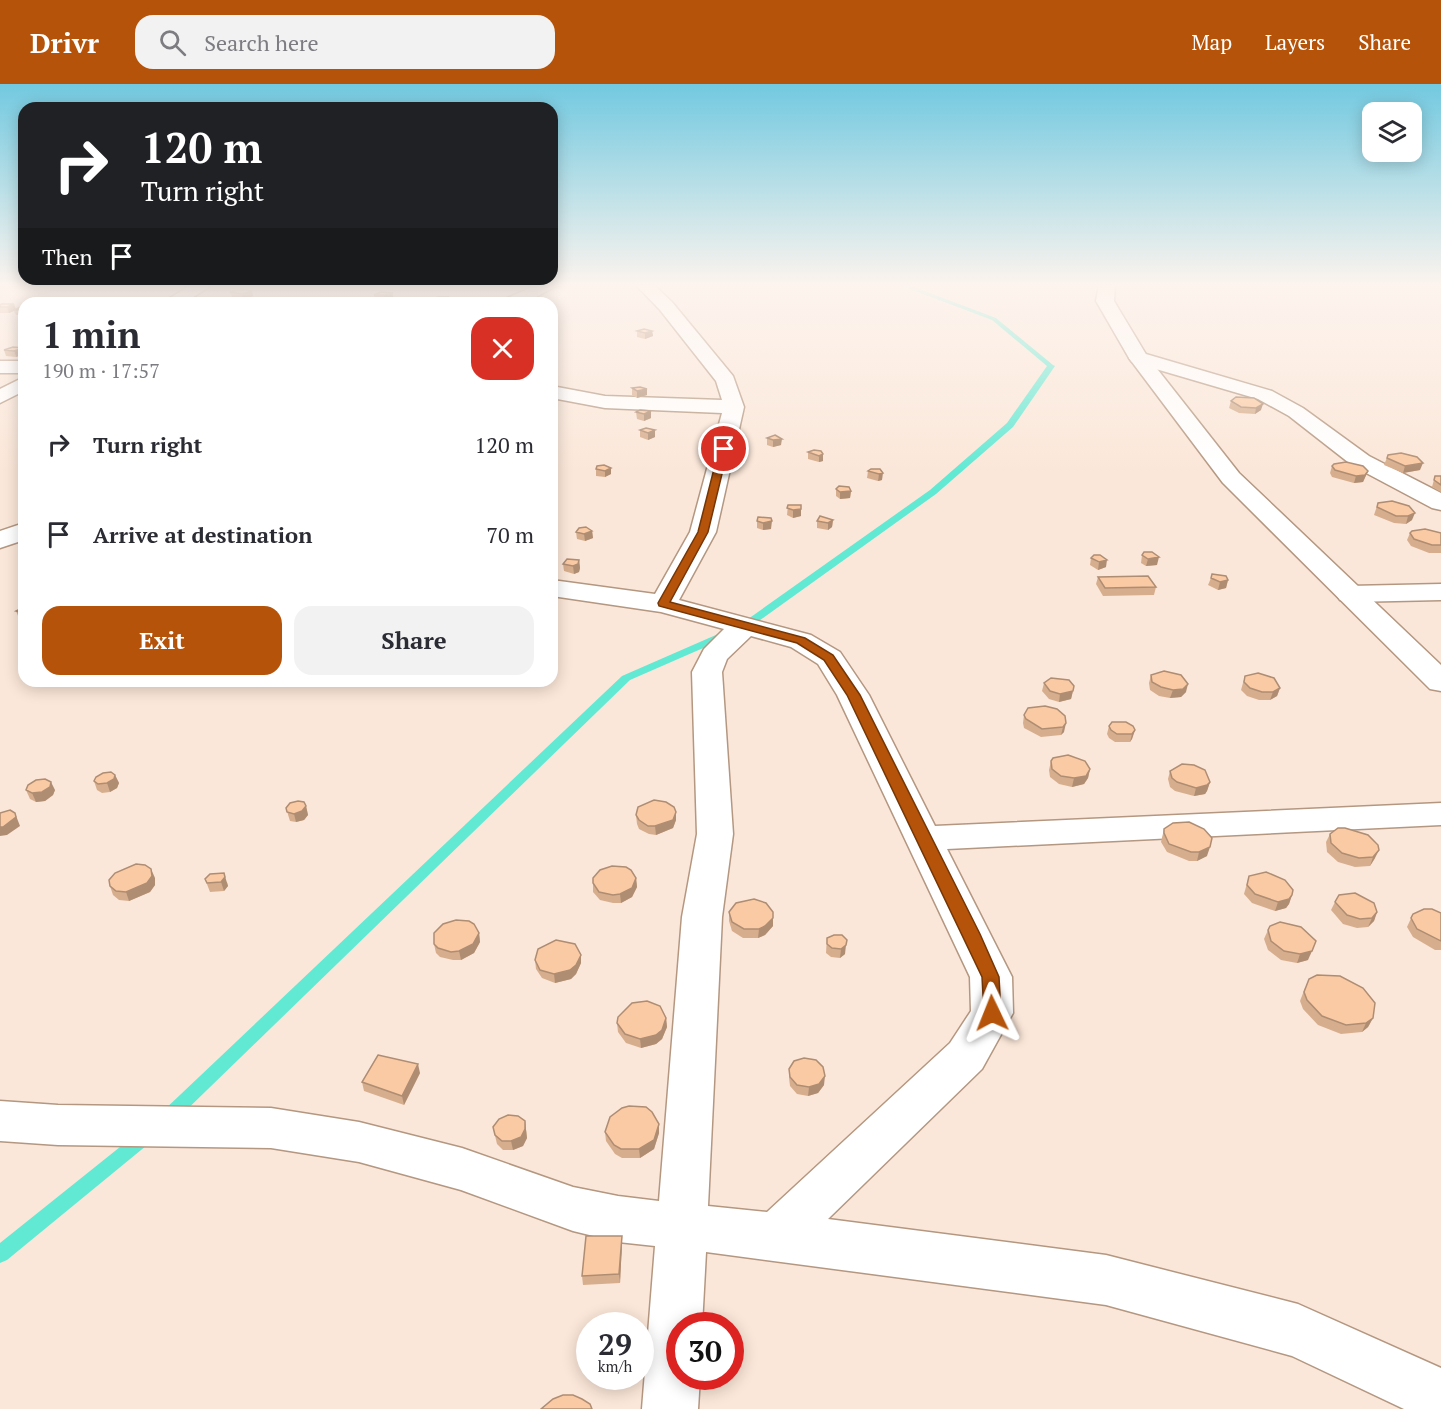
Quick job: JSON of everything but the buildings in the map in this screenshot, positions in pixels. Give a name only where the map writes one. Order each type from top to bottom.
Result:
[{"type":"street","points":[[663,603],[703,532],[734,407],[726,380],[699,347]]},
{"type":"street","points":[[1132,347],[1231,478],[1441,682]]},
{"type":"street","points":[[1139,358],[1264,395],[1282,403],[1361,461],[1441,503]]},
{"type":"street","points":[[0,367],[18,367]]},
{"type":"street","points":[[0,397],[18,386]]},
{"type":"street","points":[[558,393],[605,402],[734,407]]},
{"type":"street","points":[[0,542],[18,534]]},
{"type":"street","points":[[0,542],[18,545]]},
{"type":"street","points":[[558,589],[663,603],[801,641],[829,658],[853,695],[991,977],[992,1013],[966,1056],[776,1236]]},
{"type":"street","points":[[1350,594],[1441,592]]},
{"type":"street","points":[[670,1409],[702,917],[715,834],[708,695],[705,677],[708,662],[745,626]]},
{"type":"street","points":[[924,838],[1441,814]]},
{"type":"street","points":[[0,1120],[58,1125],[272,1128],[359,1142],[462,1169],[573,1209],[618,1219],[776,1236],[1106,1280],[1298,1331],[1441,1396]]},
{"type":"waterway","points":[[168,1117],[626,678],[745,626],[933,492],[1010,425],[1051,366],[1028,347]]},
{"type":"waterway","points":[[0,1254],[146,1136]]},
{"type":"route","points":[[724,449],[703,532],[694,552],[663,603],[801,641],[829,658],[853,695],[972,934],[991,977],[992,1013]]}]
